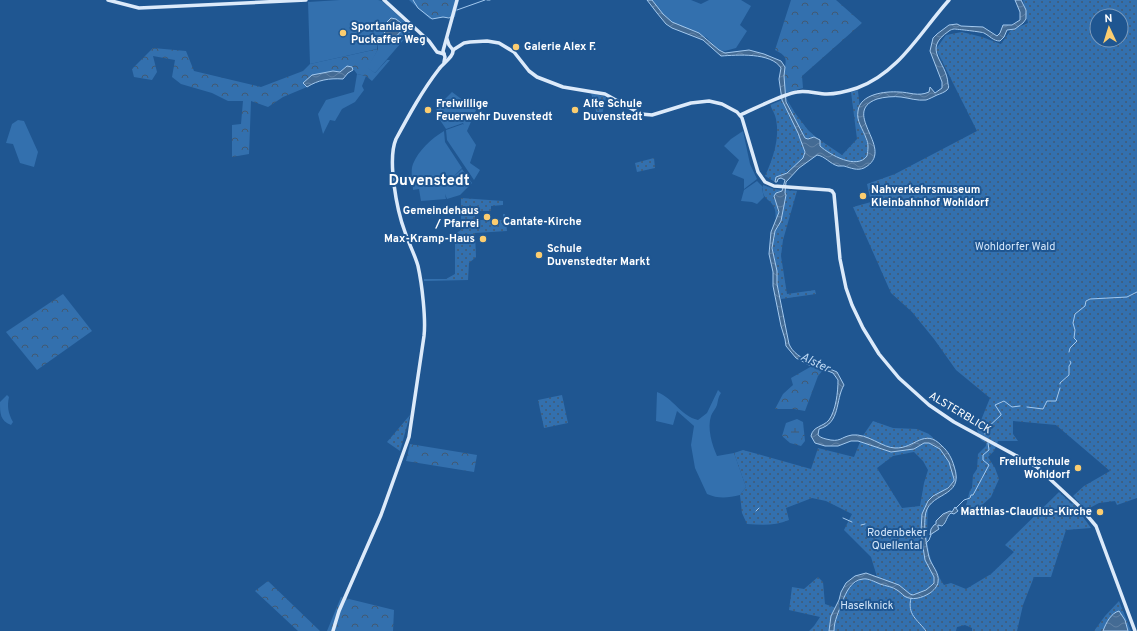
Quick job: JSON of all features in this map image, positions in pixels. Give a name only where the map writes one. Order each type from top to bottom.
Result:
[{"type":"street","points":[[108,0],[139,8],[306,0]]},
{"type":"street","points":[[384,0],[429,40],[437,53],[450,56]]},
{"type":"street","points":[[444,63],[446,38],[457,0]]},
{"type":"street","points":[[435,50],[451,48],[470,42],[499,43],[514,52],[537,77],[563,87],[605,94],[641,114],[652,115],[691,102],[709,101],[717,102],[740,115],[790,93],[801,91],[828,94],[858,88],[873,80],[896,63],[917,40],[949,0]]},
{"type":"street","points":[[333,631],[339,611],[381,516],[409,437],[425,321],[418,267],[403,228],[396,201],[393,178],[394,145],[396,139],[433,76],[453,54],[446,38]]},
{"type":"street","name":"ALSTERBLICK","points":[[740,115],[746,128],[759,174],[765,182],[774,186],[832,191],[834,194],[840,258],[846,288],[863,328],[885,363],[907,387],[934,409],[954,422],[1028,461],[1040,469],[1074,500],[1096,526],[1136,631]]},
{"type":"green space","name":"Sportanlage Puckaffer Weg","points":[[340,0],[382,1],[413,29],[375,73],[367,68],[378,49],[378,40],[377,49],[310,64],[308,2]]},
{"type":"green space","points":[[409,0],[459,0],[455,17],[430,19]]},
{"type":"green space","points":[[652,0],[691,0],[701,4],[709,0],[741,0],[751,6],[740,25],[747,31],[736,48],[725,51],[719,50],[707,38],[672,22],[663,14]]},
{"type":"green space","points":[[791,0],[836,0],[862,23],[802,76],[803,88],[785,93],[784,78],[786,59],[775,50]]},
{"type":"green space","name":"Wohldorfer Wald","points":[[1023,0],[1137,0],[1137,498],[1117,505],[1115,501],[1099,503],[1086,510],[1073,496],[1084,486],[1110,471],[1056,425],[1013,421],[1013,434],[1018,441],[998,441],[994,451],[988,457],[995,468],[999,479],[991,497],[971,515],[965,509],[970,490],[972,488],[973,475],[977,469],[978,454],[986,446],[986,443],[981,440],[977,430],[990,398],[956,370],[934,339],[912,312],[891,293],[853,207],[871,202],[867,184],[895,174],[977,131],[936,49],[946,35],[962,32],[1001,44],[1011,30],[1028,23]]},
{"type":"green space","points":[[153,48],[186,51],[194,71],[261,87],[303,71],[310,64],[378,49],[368,68],[375,73],[387,60],[390,60],[372,81],[366,76],[357,74],[352,67],[340,72],[333,71],[326,73],[303,83],[307,87],[283,97],[268,107],[251,101],[249,154],[232,157],[232,125],[241,124],[243,101],[228,101],[212,93],[181,84],[172,77],[175,60],[153,56],[157,72],[152,80],[134,77],[132,69]]},
{"type":"green space","points":[[357,74],[366,76],[362,86],[364,90],[355,102],[342,109],[335,121],[330,120],[323,134],[318,114],[326,100],[354,92]]},
{"type":"green space","points":[[858,90],[859,119],[868,144],[867,157],[858,161],[842,159],[828,153],[823,149],[820,145],[820,140],[842,155],[857,139],[851,92]]},
{"type":"green space","points":[[452,92],[476,110],[467,131],[476,145],[470,163],[480,170],[474,180],[447,140],[446,130],[463,124],[464,125],[463,123],[446,129],[438,117],[435,106],[440,99],[443,101]]},
{"type":"green space","points":[[591,93],[606,97],[602,115],[597,115]]},
{"type":"green space","points":[[786,98],[808,130],[820,140],[814,137],[806,139],[797,124]]},
{"type":"green space","points":[[782,100],[799,135],[804,149],[804,154],[798,164],[776,177],[775,182],[765,176],[773,156],[777,134],[776,117],[770,105]]},
{"type":"green space","points":[[18,120],[24,121],[38,152],[34,167],[20,163],[13,144],[6,143],[12,124]]},
{"type":"green space","points":[[444,131],[445,142],[462,168],[444,186],[462,169],[472,183],[460,195],[447,199],[445,194],[446,199],[421,201],[419,189],[413,190],[412,167],[418,154],[426,145]]},
{"type":"green space","points":[[743,131],[750,164],[757,179],[744,189],[744,179],[732,174],[739,160],[724,146]]},
{"type":"green space","points":[[654,158],[655,168],[637,172],[635,163]]},
{"type":"green space","points":[[757,181],[763,187],[764,197],[757,204],[741,201],[744,190]]},
{"type":"green space","points":[[763,185],[782,190],[774,197],[779,212],[776,219],[774,206],[763,194]]},
{"type":"green space","points":[[785,190],[797,191],[783,240],[781,256],[787,294],[815,290],[816,294],[781,299],[777,284],[777,272],[772,243],[775,231],[781,221]]},
{"type":"green space","points":[[461,198],[503,201],[503,205],[491,206],[491,211],[476,211],[475,220],[503,220],[503,214],[505,214],[507,231],[475,233],[476,257],[469,263],[468,280],[424,281],[424,279],[446,279],[455,274],[455,234],[461,230]]},
{"type":"green space","points":[[63,294],[92,331],[37,370],[6,332]]},
{"type":"green space","points":[[812,366],[823,370],[818,376],[805,411],[794,409],[775,409],[783,394],[793,385],[791,378]]},
{"type":"green space","points":[[718,390],[721,393],[710,421],[712,442],[717,456],[734,453],[746,487],[740,495],[727,497],[715,497],[707,494],[695,468],[691,445],[694,426],[677,411],[673,425],[656,421],[657,392],[668,398],[687,415],[698,420],[707,413]]},
{"type":"green space","points":[[7,395],[9,397],[9,413],[13,422],[11,425],[3,419],[1,413],[0,402]]},
{"type":"green space","points":[[562,395],[568,423],[544,428],[538,400]]},
{"type":"green space","points":[[410,415],[400,451],[387,442]]},
{"type":"green space","points":[[797,419],[803,422],[805,441],[801,446],[790,443],[782,436],[786,423]]},
{"type":"green space","points":[[798,421],[801,425],[803,435],[802,440],[792,438],[788,435],[789,425]]},
{"type":"green space","name":"Rodenbeker Quellental","points":[[873,421],[893,428],[917,429],[929,434],[940,444],[952,459],[957,478],[928,505],[928,547],[933,564],[944,585],[951,583],[966,589],[991,574],[1014,552],[1005,545],[1059,492],[1072,504],[1073,503],[1091,528],[1066,530],[1051,577],[1034,577],[1023,605],[1017,631],[972,631],[972,628],[965,625],[957,627],[956,631],[809,631],[820,617],[789,610],[792,587],[804,589],[818,577],[823,582],[825,604],[839,609],[847,589],[861,579],[867,579],[889,586],[877,577],[871,557],[844,530],[852,514],[826,501],[812,498],[786,508],[789,520],[784,522],[768,525],[747,524],[742,513],[740,495],[746,487],[734,453],[743,450],[811,469],[818,448],[854,457],[862,437]],"holes":[[[914,452],[923,461],[928,470],[920,506],[902,508],[877,468],[893,456]]]},
{"type":"green space","points":[[410,444],[477,455],[474,472],[406,461]]},
{"type":"green space","points":[[268,581],[320,631],[298,631],[255,591]]},
{"type":"green space","points":[[341,597],[394,610],[393,631],[327,631]]},
{"type":"green space","points":[[1119,601],[1131,631],[1128,631],[1125,620],[1107,622],[1103,631],[1094,631],[1105,616]]},
{"type":"water","points":[[647,0],[652,0],[663,14],[672,22],[699,33],[719,50],[725,53],[749,50],[781,61],[785,67],[784,76],[786,102],[805,138],[808,139],[814,137],[820,140],[820,146],[830,153],[844,160],[857,162],[863,160],[867,156],[868,152],[868,142],[859,122],[858,115],[860,105],[863,101],[868,97],[880,93],[903,92],[921,94],[929,92],[930,87],[935,93],[942,88],[942,82],[930,51],[933,38],[937,34],[949,25],[957,24],[961,26],[983,27],[997,36],[1003,25],[1012,25],[1020,20],[1020,12],[1015,0],[1021,0],[1026,10],[1026,19],[1023,23],[1015,29],[1007,30],[1004,37],[1000,41],[983,33],[954,29],[949,31],[941,38],[937,44],[936,50],[947,76],[949,87],[945,91],[926,100],[889,97],[877,99],[867,105],[864,113],[865,122],[873,142],[875,152],[873,160],[864,168],[856,169],[838,166],[817,155],[799,168],[786,182],[786,195],[781,221],[775,231],[772,248],[777,271],[777,284],[789,344],[797,355],[810,362],[837,372],[844,385],[831,422],[819,429],[818,435],[823,438],[835,440],[852,435],[858,435],[869,438],[885,446],[895,448],[930,438],[936,441],[948,453],[953,463],[956,477],[955,485],[932,503],[927,509],[925,518],[929,557],[938,575],[938,584],[935,588],[924,596],[907,598],[891,587],[872,580],[859,580],[852,584],[845,595],[836,620],[834,631],[829,631],[831,616],[846,583],[855,576],[866,573],[899,585],[913,595],[926,590],[934,583],[934,577],[925,560],[921,531],[922,514],[928,501],[933,496],[948,488],[954,481],[949,462],[940,449],[929,443],[924,443],[914,449],[891,452],[858,441],[851,441],[838,446],[825,446],[815,443],[811,436],[812,433],[816,428],[829,420],[831,416],[835,406],[838,380],[833,373],[809,365],[796,358],[786,346],[773,286],[773,272],[769,254],[771,232],[779,212],[774,196],[776,193],[782,191],[785,180],[781,178],[775,182],[776,177],[787,173],[803,158],[805,152],[798,133],[782,100],[779,79],[781,68],[770,59],[762,57],[744,55],[721,56],[703,40],[672,28],[666,24]]},
{"type":"water","points":[[391,18],[396,19],[404,28],[391,42],[384,35],[387,22]]},
{"type":"water","points":[[347,66],[352,67],[353,70],[343,79],[324,80],[307,87],[303,83],[312,75],[333,71],[340,72]]},
{"type":"water","points":[[955,507],[958,511],[954,514],[951,513],[944,524],[942,526],[938,525],[939,529],[930,535],[931,529],[936,524],[936,521],[943,514],[950,511],[952,512]]},
{"type":"water","points":[[1119,611],[1125,620],[1128,631],[1103,631],[1111,616]]},
{"type":"waterway","points":[[413,0],[418,8],[432,19],[451,17]]},
{"type":"waterway","points":[[457,10],[485,0]]},
{"type":"waterway","points":[[1069,352],[1070,348],[1077,341],[1074,338],[1075,330],[1073,323],[1075,314],[1085,306],[1086,301],[1090,299],[1127,297],[1137,292]]},
{"type":"waterway","points":[[1060,384],[1069,375],[1070,361]]},
{"type":"waterway","points":[[1027,407],[1043,409],[1047,401],[1056,401],[1060,388]]},
{"type":"waterway","points":[[985,434],[985,430],[1001,415],[995,405],[1004,401],[1012,407],[1020,406]]},
{"type":"waterway","points":[[956,508],[964,500],[973,495],[989,465],[983,460],[983,455],[989,450],[988,443]]},
{"type":"waterway","points":[[756,511],[759,508]]},
{"type":"waterway","points":[[843,518],[852,522]]},
{"type":"waterway","points":[[861,525],[865,524]]},
{"type":"waterway","points":[[926,543],[931,535]]},
{"type":"waterway","points":[[911,598],[910,609],[916,620],[926,631]]},
{"type":"place","name":"Sportanlage Puckaffer Weg","points":[[343,33]]},
{"type":"place","name":"Galerie Alex F.","points":[[516,47]]},
{"type":"place","name":"Freiwillige Feuerwehr Duvenstedt","points":[[428,110]]},
{"type":"place","name":"Alte Schule Duvenstedt","points":[[575,110]]},
{"type":"place","name":"Nahverkehrsmuseum Kleinbahnhof Wohldorf","points":[[863,196]]},
{"type":"place","name":"Gemeindehaus / Pfarrei","points":[[487,217]]},
{"type":"place","name":"Cantate-Kirche","points":[[495,222]]},
{"type":"place","name":"Max-Kramp-Haus","points":[[483,239]]},
{"type":"place","name":"Schule Duvenstedter Markt","points":[[539,255]]},
{"type":"place","name":"Freiluftschule Wohldorf","points":[[1078,468]]},
{"type":"place","name":"Matthias-Claudius-Kirche","points":[[1100,512]]},
{"type":"district","name":"Duvenstedt","points":[[429,181]]},
{"type":"water label","name":"Alster","points":[[815,363]]},
{"type":"park label","name":"Haselknick","points":[[867,606]]}]
